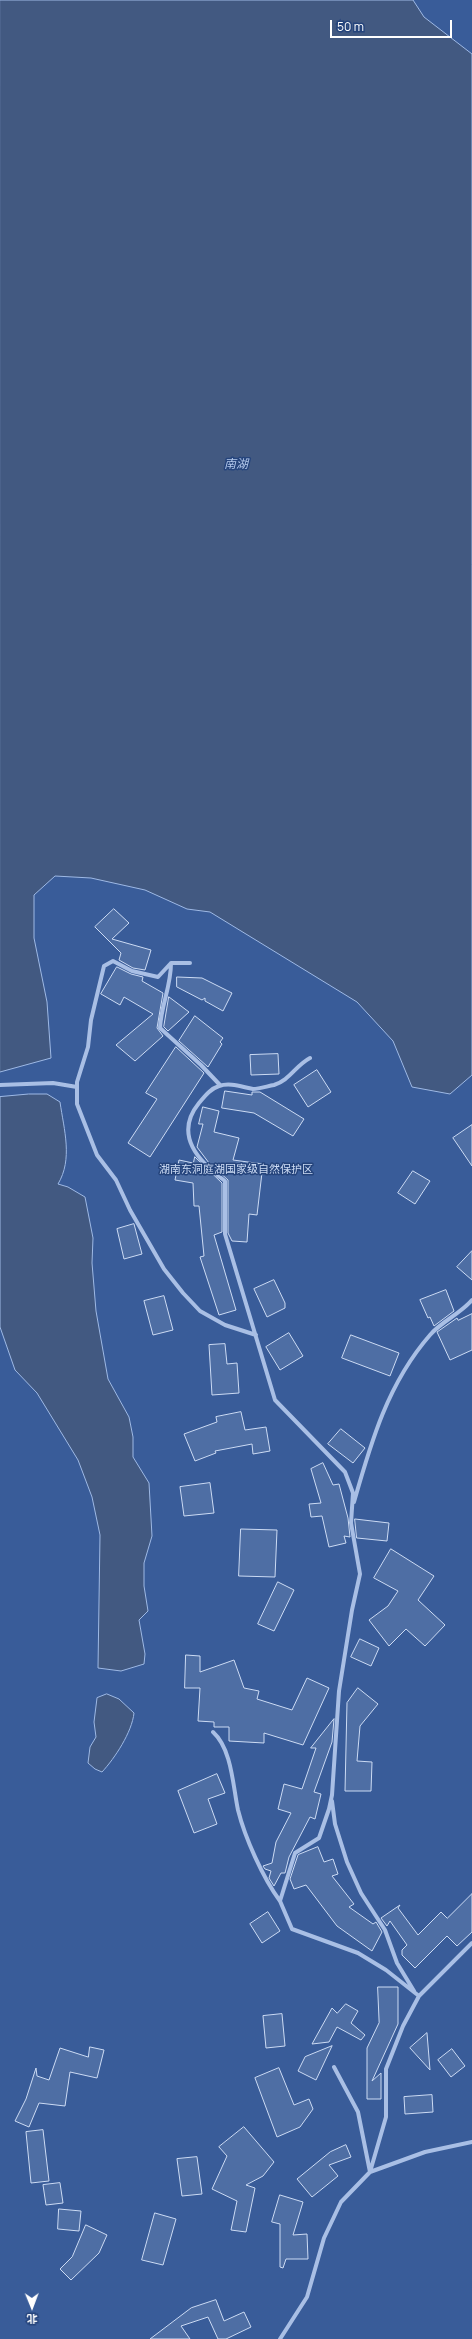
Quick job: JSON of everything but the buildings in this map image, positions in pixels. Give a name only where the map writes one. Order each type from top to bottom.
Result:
[{"type":"street","points":[[190,963],[171,963],[158,977],[132,971],[112,961],[104,966],[91,1020],[88,1047],[77,1087],[77,1104],[96,1155],[116,1180],[130,1210],[164,1269],[200,1311],[225,1325],[256,1335]]},
{"type":"street","points":[[171,963],[171,981],[161,1013],[160,1028],[201,1065],[220,1085],[254,1089],[275,1084],[289,1078],[298,1064],[310,1058]]},
{"type":"street","points":[[0,1085],[53,1083],[77,1087]]},
{"type":"street","points":[[220,1085],[208,1093],[196,1107],[187,1124],[187,1134],[195,1153],[213,1172],[225,1181],[225,1234],[275,1400],[345,1472],[353,1493],[351,1523],[360,1574],[352,1610],[339,1691],[332,1795],[329,1809],[319,1838],[295,1853],[280,1901]]},
{"type":"street","points":[[352,1510],[374,1435],[389,1397],[404,1369],[430,1334],[472,1300]]},
{"type":"street","points":[[213,1732],[217,1735],[235,1780],[238,1808],[246,1835],[268,1886],[280,1901],[292,1929],[358,1953],[386,1970],[419,1996]]},
{"type":"street","points":[[332,1795],[335,1824],[347,1862],[362,1893],[385,1930],[397,1963],[415,1993]]},
{"type":"street","points":[[370,2172],[386,2117],[386,2069],[403,2026],[419,1996],[472,1943]]},
{"type":"street","points":[[334,2067],[358,2112],[370,2172]]},
{"type":"street","points":[[280,2339],[307,2297],[324,2238],[341,2202],[370,2172],[425,2152],[472,2142]]},
{"type":"green space","name":"湖南东洞庭湖国家级自然保护区","points":[[0,0],[472,0],[472,2339],[0,2339]]},
{"type":"water","name":"南湖","points":[[0,0],[413,0],[424,17],[472,54],[472,1075],[450,1094],[412,1087],[393,1041],[357,1002],[210,912],[187,909],[145,890],[91,878],[55,876],[34,895],[34,938],[47,1002],[51,1058],[0,1072]]},
{"type":"water","points":[[47,1094],[60,1102],[65,1134],[66,1154],[63,1174],[58,1184],[68,1187],[85,1197],[93,1238],[92,1263],[96,1311],[108,1379],[129,1417],[133,1437],[133,1457],[149,1483],[152,1536],[144,1563],[144,1586],[148,1611],[139,1620],[145,1654],[144,1664],[121,1671],[98,1668],[100,1535],[92,1497],[78,1460],[37,1393],[15,1370],[0,1327],[0,1097]]},
{"type":"water","points":[[107,1694],[119,1699],[134,1713],[130,1728],[122,1744],[102,1772],[95,1769],[88,1763],[90,1747],[96,1737],[94,1722],[97,1698]]}]
